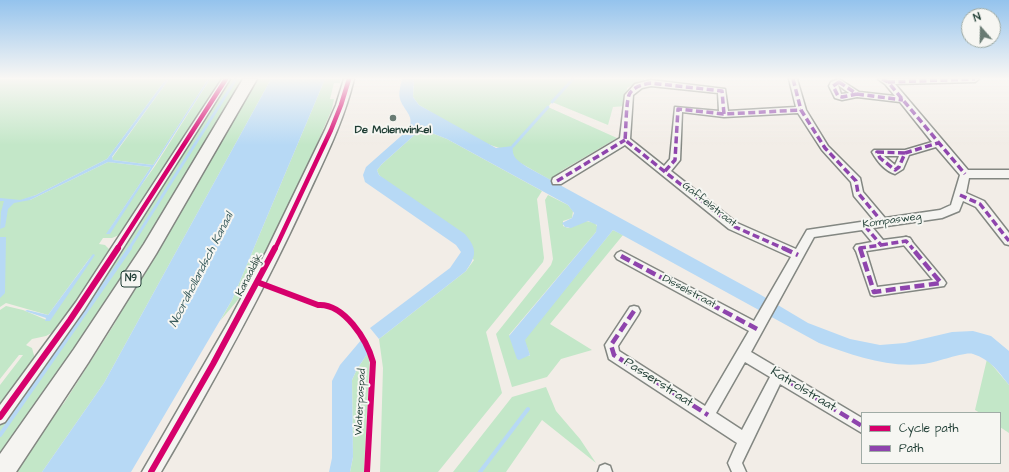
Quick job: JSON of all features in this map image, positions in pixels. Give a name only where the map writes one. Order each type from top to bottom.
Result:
[{"type":"main road","name":"N9","points":[[2,472],[81,356],[150,249],[237,101]]},
{"type":"street","points":[[0,417],[91,290],[153,196],[212,101]]},
{"type":"street","name":"Kanaaldijk","points":[[151,472],[223,349],[294,210],[342,101]]},
{"type":"street","points":[[557,181],[625,140],[628,101]]},
{"type":"street","points":[[723,101],[724,114]]},
{"type":"street","points":[[799,101],[801,110],[825,148],[856,181],[858,193],[883,223]]},
{"type":"street","points":[[904,101],[938,144],[965,174],[1009,174]]},
{"type":"street","points":[[665,172],[676,160],[678,109],[724,114],[801,110]]},
{"type":"street","name":"Gaffelstraat","points":[[625,140],[733,226],[798,256]]},
{"type":"street","points":[[904,153],[938,144]]},
{"type":"street","name":"Kompasweg","points":[[760,323],[811,233],[865,226],[949,212],[954,208],[960,195],[965,174]]},
{"type":"street","points":[[960,195],[980,204],[1009,241]]},
{"type":"street","points":[[865,226],[881,245]]},
{"type":"street","points":[[906,241],[941,283],[874,292],[860,248],[881,245],[906,241]]},
{"type":"street","name":"Disselstraat","points":[[621,256],[760,323]]},
{"type":"street","name":"Passerstraat","points":[[634,311],[611,345],[614,355],[745,440]]},
{"type":"street","points":[[708,415],[760,323]]},
{"type":"street","name":"Katrolstraat","points":[[743,354],[861,425]]},
{"type":"street","points":[[739,472],[735,463],[778,375]]},
{"type":"green space","points":[[0,101],[150,101],[107,159],[36,195],[22,200],[30,200],[108,162],[151,167],[107,233],[155,166],[196,101],[208,101],[124,233],[112,238],[103,238],[99,244],[105,245],[109,249],[107,260],[55,331],[46,336],[32,339],[26,345],[32,348],[35,359],[0,409],[0,385],[23,355],[19,355],[0,379],[0,310],[6,306],[23,310],[49,321],[92,255],[48,315],[6,303],[0,307]]},
{"type":"green space","points":[[153,101],[194,101],[153,165],[113,160],[112,158]]},
{"type":"green space","points":[[215,101],[232,101],[156,227],[0,460],[0,425],[60,344],[127,244]]},
{"type":"green space","points":[[243,101],[259,101],[104,383],[42,472],[10,472],[28,446],[64,403],[115,323],[124,302]]},
{"type":"green space","points":[[316,101],[334,101],[332,109],[290,206],[249,284],[220,321],[232,300]]},
{"type":"green space","points":[[416,101],[626,101],[626,106],[613,107],[608,125],[552,102],[548,107],[617,138],[561,171],[552,181],[515,160],[512,151],[487,144],[419,105]]},
{"type":"green space","points":[[424,130],[447,139],[542,191],[537,199],[544,258],[543,262],[486,332],[502,393],[438,472],[380,472],[383,368],[379,339],[466,271],[474,260],[379,175],[377,170],[419,131]]},
{"type":"green space","points":[[548,195],[568,205],[573,211],[572,218],[563,221],[563,226],[568,228],[586,221],[595,223],[598,228],[509,335],[529,356],[530,355],[524,340],[529,333],[613,230],[623,235],[550,324],[592,350],[561,359],[547,377],[512,387],[496,334],[551,265],[553,259],[545,200]]},
{"type":"green space","points":[[370,350],[364,472],[350,472],[353,457],[352,380],[357,369]]},
{"type":"green space","points":[[987,359],[1009,385],[1009,433],[1001,428],[1001,412],[978,412],[975,410]]},
{"type":"green space","points":[[546,387],[556,411],[580,439],[596,463],[542,420],[506,472],[453,472],[512,397]]},
{"type":"water","points":[[150,101],[153,101],[112,157],[113,160],[153,165],[194,101],[196,101],[110,234],[106,234],[151,167],[108,162],[30,200],[14,203],[8,209],[5,227],[0,229],[1,212],[4,201],[0,201],[0,198],[20,200],[36,195],[107,159]]},
{"type":"water","name":"Noordhollandsch Kanaal","points":[[259,101],[316,101],[232,300],[131,472],[42,472],[104,383]]},
{"type":"water","points":[[400,101],[416,101],[419,105],[496,148],[513,146],[514,156],[518,161],[527,167],[761,295],[808,323],[850,339],[880,345],[905,343],[952,332],[973,331],[991,336],[1009,351],[1009,385],[998,371],[989,363],[973,354],[964,354],[923,364],[896,364],[870,360],[819,343],[613,230],[525,340],[530,355],[519,360],[517,359],[509,336],[596,232],[597,225],[588,221],[571,228],[565,227],[562,223],[572,218],[574,213],[568,205],[447,139],[424,130],[419,131],[377,170],[379,175],[465,234],[472,244],[474,256],[466,271],[379,339],[370,328],[450,268],[461,252],[456,245],[365,182],[363,175],[366,167],[409,129],[411,120],[410,116]]},
{"type":"water","points":[[0,237],[6,237],[5,293],[0,298]]},
{"type":"water","points":[[93,254],[95,255],[50,321],[45,321],[46,318],[25,311],[27,310],[48,315]]},
{"type":"water","points":[[362,339],[370,350],[357,369],[352,380],[353,457],[350,472],[329,472],[332,458],[332,381],[340,365]]},
{"type":"waterway","points":[[129,249],[222,101]]},
{"type":"waterway","points":[[513,146],[548,107]]},
{"type":"waterway","points":[[0,435],[130,248]]},
{"type":"waterway","points":[[480,472],[528,409]]},
{"type":"marked path","points":[[628,101],[625,140],[733,226],[798,255]]},
{"type":"marked path","points":[[723,101],[724,114]]},
{"type":"marked path","points":[[799,101],[801,110],[825,148],[856,181],[858,193],[883,223]]},
{"type":"marked path","points":[[904,101],[965,174]]},
{"type":"marked path","points":[[665,171],[675,160],[678,109],[724,114],[801,110]]},
{"type":"marked path","points":[[557,181],[625,140]]},
{"type":"marked path","points":[[905,153],[899,167],[895,170],[880,158],[877,152],[905,153],[938,143]]},
{"type":"marked path","points":[[960,195],[980,204],[1009,241]]},
{"type":"marked path","points":[[865,226],[881,245],[860,248],[874,292],[941,283],[906,241],[881,245]]},
{"type":"marked path","points":[[621,256],[757,329]]},
{"type":"marked path","points":[[634,311],[611,345],[614,355],[708,415]]},
{"type":"marked path","points":[[778,375],[861,425]]},
{"type":"cycle path","points":[[0,417],[80,306],[212,101]]},
{"type":"cycle path","points":[[151,472],[253,292],[290,218],[331,130],[343,101]]},
{"type":"cycle path","name":"Waterpaspad","points":[[257,282],[318,305],[327,305],[335,309],[342,314],[356,329],[367,346],[373,362],[367,472]]},
{"type":"place","name":"De Molenwinkel","points":[[393,118]]}]
